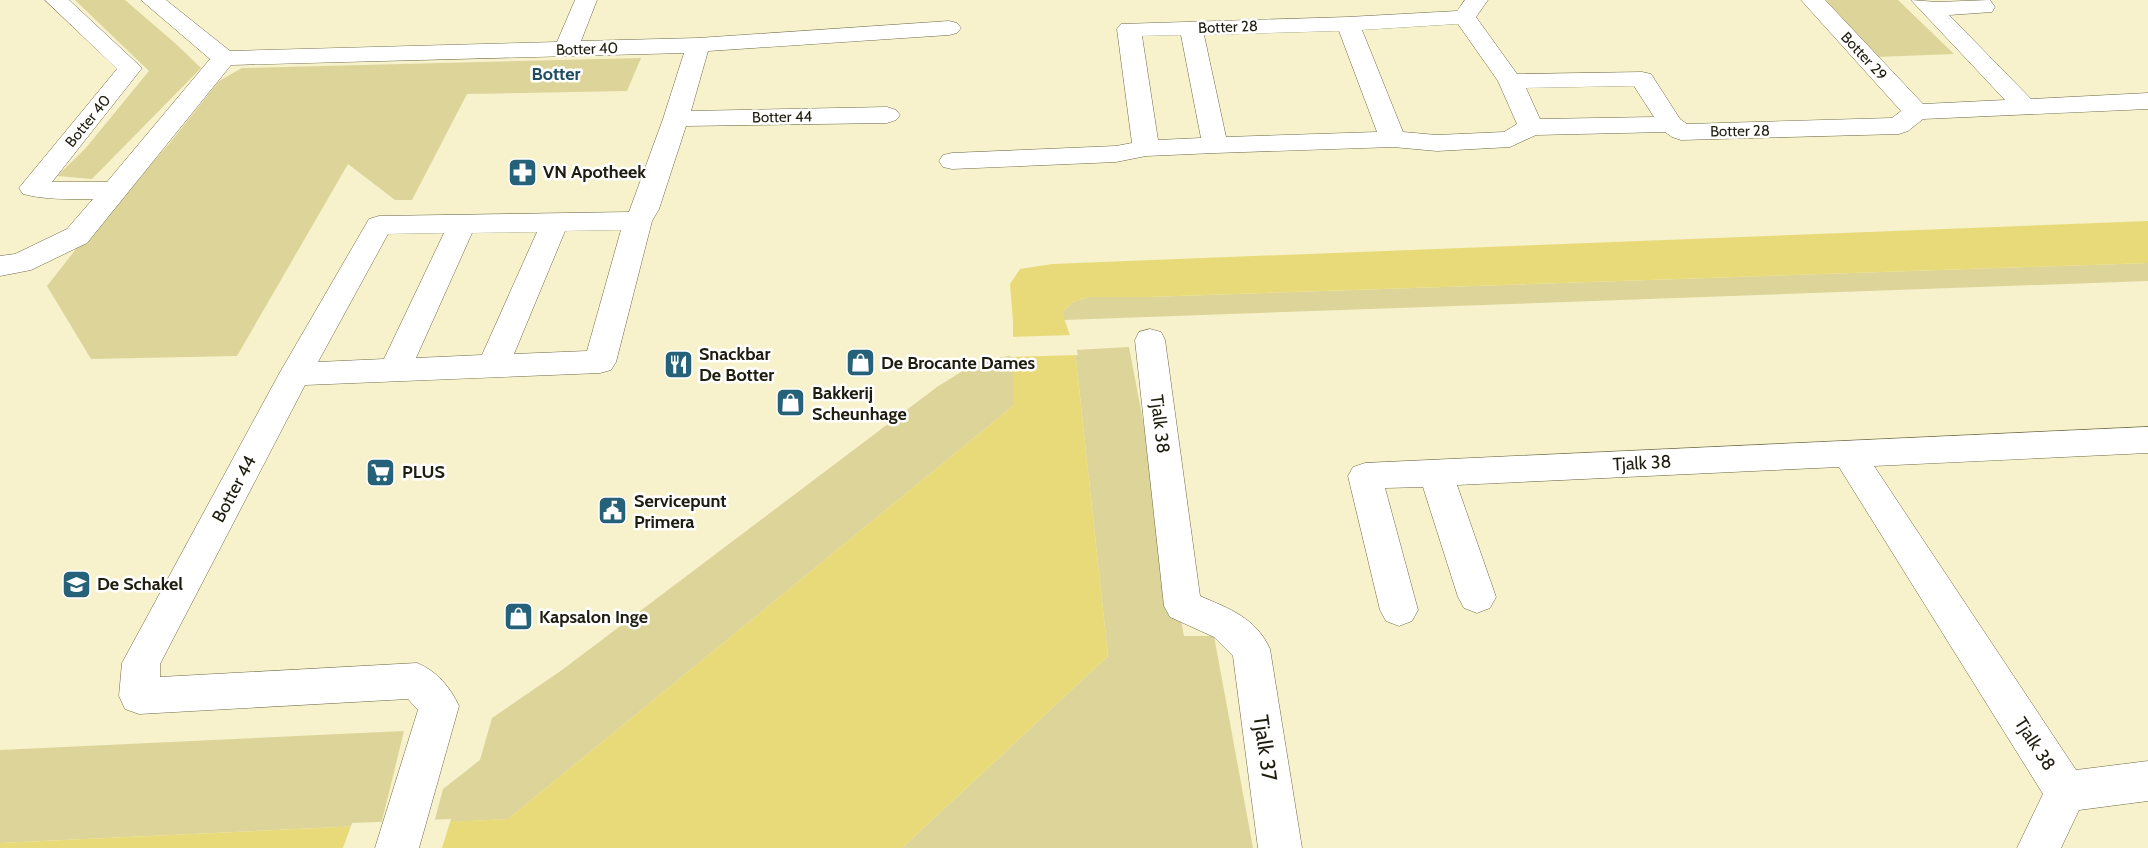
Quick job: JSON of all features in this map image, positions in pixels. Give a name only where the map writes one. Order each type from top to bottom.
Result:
[{"type":"street","name":"Botter 40","points":[[56,0],[130,69],[33,188],[60,191],[115,190]]},
{"type":"street","points":[[0,266],[21,262],[77,236],[224,58],[152,0]]},
{"type":"street","points":[[566,50],[586,0]]},
{"type":"street","name":"Botter 29","points":[[1812,0],[1916,112]]},
{"type":"street","points":[[1926,4],[1984,7],[1976,0]]},
{"type":"street","points":[[1926,4],[2024,106]]},
{"type":"street","name":"Botter 28","points":[[1215,145],[1191,28],[1348,24],[1471,9],[1510,81],[1531,127]]},
{"type":"street","points":[[1146,148],[1132,22],[1191,28]]},
{"type":"street","points":[[1348,24],[1393,139]]},
{"type":"street","name":"Botter 40","points":[[224,58],[698,45],[949,28]]},
{"type":"street","points":[[295,374],[600,362],[638,221],[645,209],[676,119],[698,45]]},
{"type":"street","points":[[1510,81],[1642,79],[1671,124]]},
{"type":"street","points":[[1916,112],[2148,101]]},
{"type":"street","name":"Botter 28","points":[[952,161],[1116,154],[1146,148],[1215,145],[1393,139],[1437,143],[1510,139],[1531,127],[1671,124],[1681,132],[1899,126],[1916,112]]},
{"type":"street","name":"Botter 44","points":[[676,119],[887,115]]},
{"type":"street","points":[[295,374],[379,225],[638,221]]},
{"type":"street","points":[[493,366],[555,222]]},
{"type":"street","points":[[395,370],[462,224]]},
{"type":"street","name":"Tjalk 38","points":[[1150,340],[1183,606],[1227,625],[1251,649]]},
{"type":"street","name":"Botter 44","points":[[295,374],[141,663],[139,696],[417,681],[439,706],[397,848]]},
{"type":"street","name":"Tjalk 38","points":[[1399,610],[1365,476],[2148,440]]},
{"type":"street","name":"Tjalk 38","points":[[1848,453],[2066,792]]},
{"type":"street","points":[[1436,472],[1477,597]]},
{"type":"street","name":"Tjalk 37","points":[[1251,649],[1280,848]]},
{"type":"street","points":[[2039,848],[2066,792],[2148,781]]},
{"type":"shaded area","points":[[75,0],[125,0],[201,68],[92,179],[57,176],[85,149],[149,71]]},
{"type":"shaded area","points":[[1826,0],[1898,0],[1954,54],[1877,57]]},
{"type":"shaded area","points":[[641,58],[627,91],[467,94],[412,200],[395,200],[348,164],[237,356],[91,359],[47,286],[76,249],[73,242],[121,197],[169,144],[219,81],[242,68]]},
{"type":"shaded area","points":[[2148,221],[2148,263],[1147,297],[1088,297],[1073,302],[1062,312],[1075,350],[1108,656],[902,848],[0,848],[0,843],[508,819],[1013,406],[1013,322],[1010,284],[1020,269],[1052,264]]},
{"type":"shaded area","points":[[2148,263],[2148,281],[1064,320],[1062,312],[1073,302],[1088,297],[1147,297]]},
{"type":"shaded area","points":[[1129,347],[1184,636],[1214,636],[1253,848],[902,848],[1108,656],[1075,350]]},
{"type":"shaded area","points":[[1013,355],[1013,406],[508,819],[434,823],[443,789],[480,760],[492,718],[562,670],[937,387],[977,362]]},
{"type":"shaded area","points":[[404,731],[381,825],[0,843],[0,750]]},
{"type":"pier","points":[[1073,335],[1078,355],[1010,357],[1010,337]]},
{"type":"pier","points":[[451,819],[442,848],[343,848],[352,823]]},
{"type":"place","name":"VN Apotheek","points":[[522,172]]},
{"type":"place","name":"De Brocante Dames","points":[[860,363]]},
{"type":"place","name":"Snackbar De Botter","points":[[678,364]]},
{"type":"place","name":"Bakkerij Scheunhage","points":[[791,403]]},
{"type":"place","name":"PLUS","points":[[381,472]]},
{"type":"place","name":"Servicepunt Primera","points":[[613,511]]},
{"type":"place","name":"De Schakel","points":[[76,584]]},
{"type":"place","name":"Kapsalon Inge","points":[[518,617]]},
{"type":"district","name":"Botter","points":[[556,74]]}]
